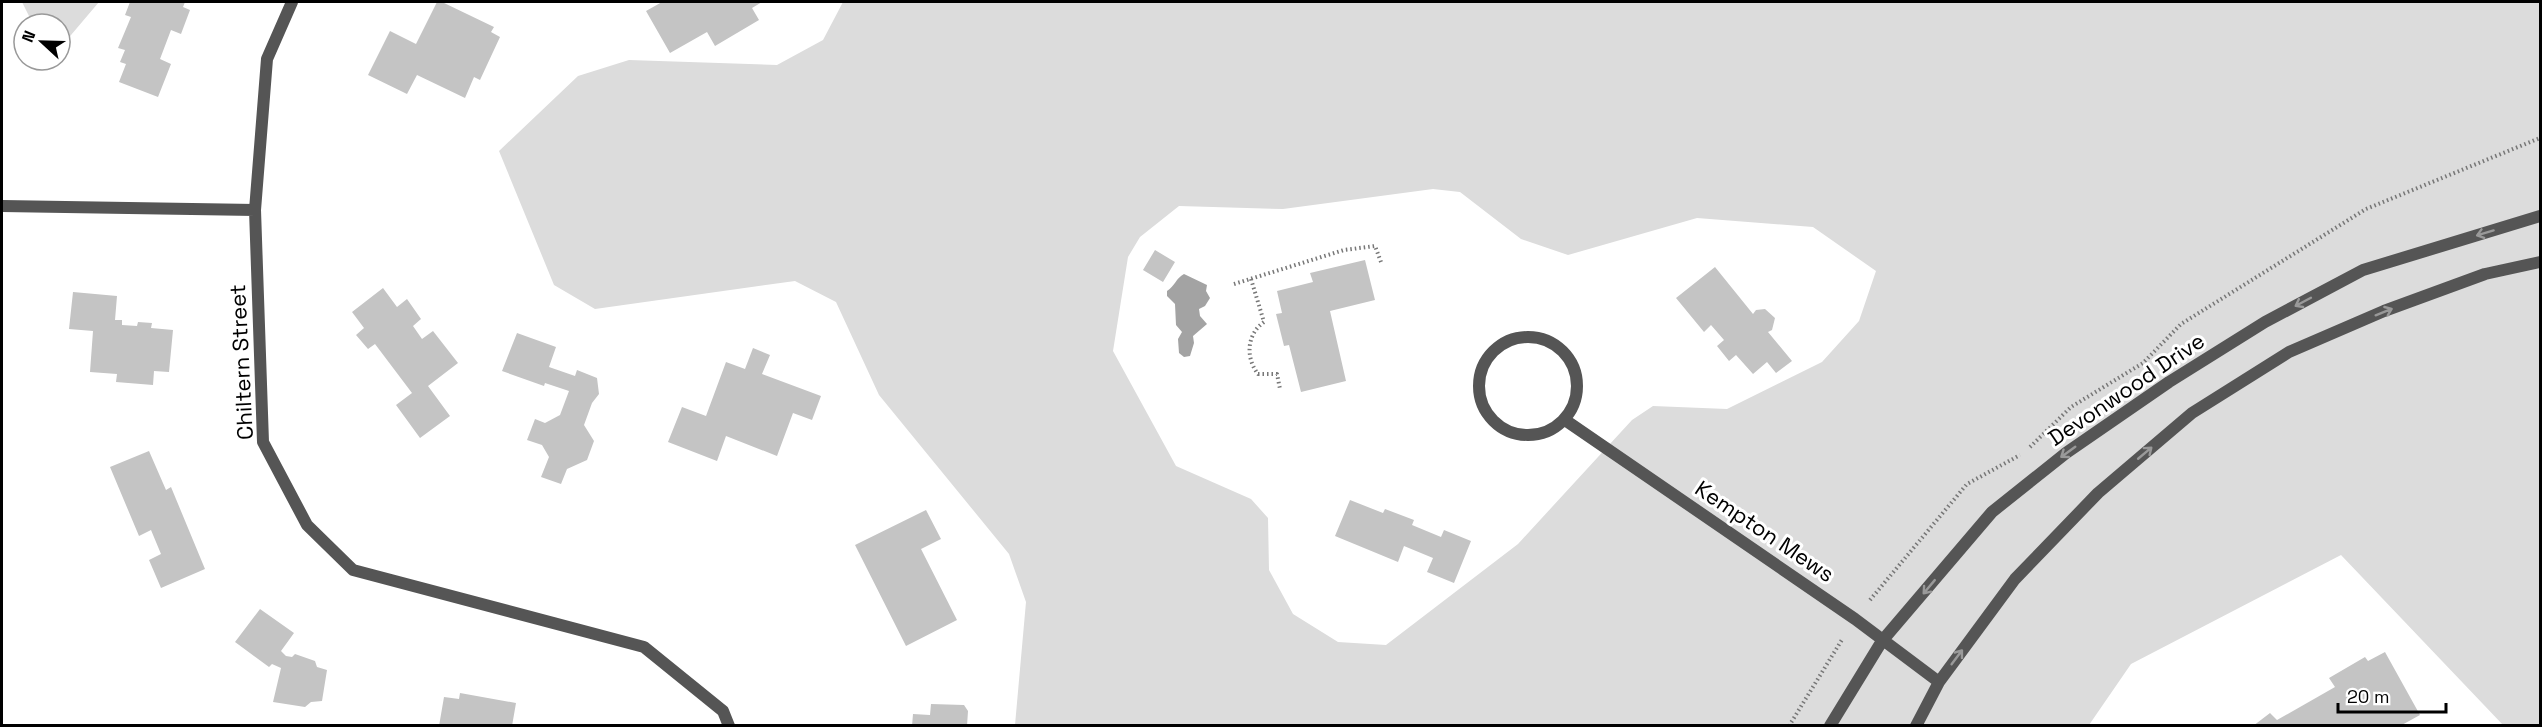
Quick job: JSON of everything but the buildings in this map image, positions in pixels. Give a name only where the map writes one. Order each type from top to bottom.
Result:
[{"type":"street","name":"Chiltern Street","points":[[292,2],[267,59],[255,210],[263,442],[307,525],[354,570],[644,647],[723,711],[729,726]]},
{"type":"street","points":[[2,206],[255,210]]},
{"type":"street","name":"Devonwood Drive","points":[[1830,726],[1882,641],[1992,512],[2066,453],[2169,382],[2265,322],[2363,270],[2541,216]]},
{"type":"street","points":[[1916,726],[1939,681],[2015,579],[2098,493],[2192,413],[2289,352],[2384,311],[2485,274],[2541,262]]},
{"type":"street","points":[[1523,337],[1540,338],[1556,345],[1568,355],[1575,371],[1578,388],[1574,405],[1565,420],[1542,434],[1525,435],[1508,432],[1494,422],[1480,398],[1479,381],[1484,364],[1494,350],[1507,341],[1523,337]]},
{"type":"street","name":"Kempton Mews","points":[[1565,420],[1846,612],[1882,641],[1939,681]]},
{"type":"path","points":[[1234,284],[1344,250],[1375,246],[1382,262]]},
{"type":"path","points":[[1251,279],[1264,322],[1255,328],[1250,338],[1253,367],[1258,374],[1277,374],[1280,389]]},
{"type":"shaded area","points":[[22,2],[99,2],[72,34],[72,12],[27,12]]},
{"type":"shaded area","points":[[843,2],[2540,2],[2540,725],[2503,725],[2341,555],[2131,664],[2089,725],[1015,725],[1026,602],[1009,554],[879,395],[836,302],[795,281],[595,309],[554,285],[499,151],[578,76],[629,60],[777,65],[823,40]],"holes":[[[1433,189],[1460,192],[1521,239],[1568,255],[1697,218],[1813,227],[1876,271],[1859,321],[1822,362],[1727,409],[1653,406],[1632,420],[1518,544],[1386,645],[1338,642],[1293,614],[1269,570],[1268,518],[1251,499],[1176,466],[1113,351],[1128,257],[1140,237],[1179,206],[1283,209]]]},
{"type":"shaded area","points":[[1184,274],[1207,285],[1206,291],[1210,298],[1205,306],[1199,309],[1200,316],[1207,324],[1193,336],[1194,343],[1190,356],[1184,357],[1179,353],[1178,339],[1182,332],[1176,325],[1175,304],[1167,296],[1167,291]]}]
